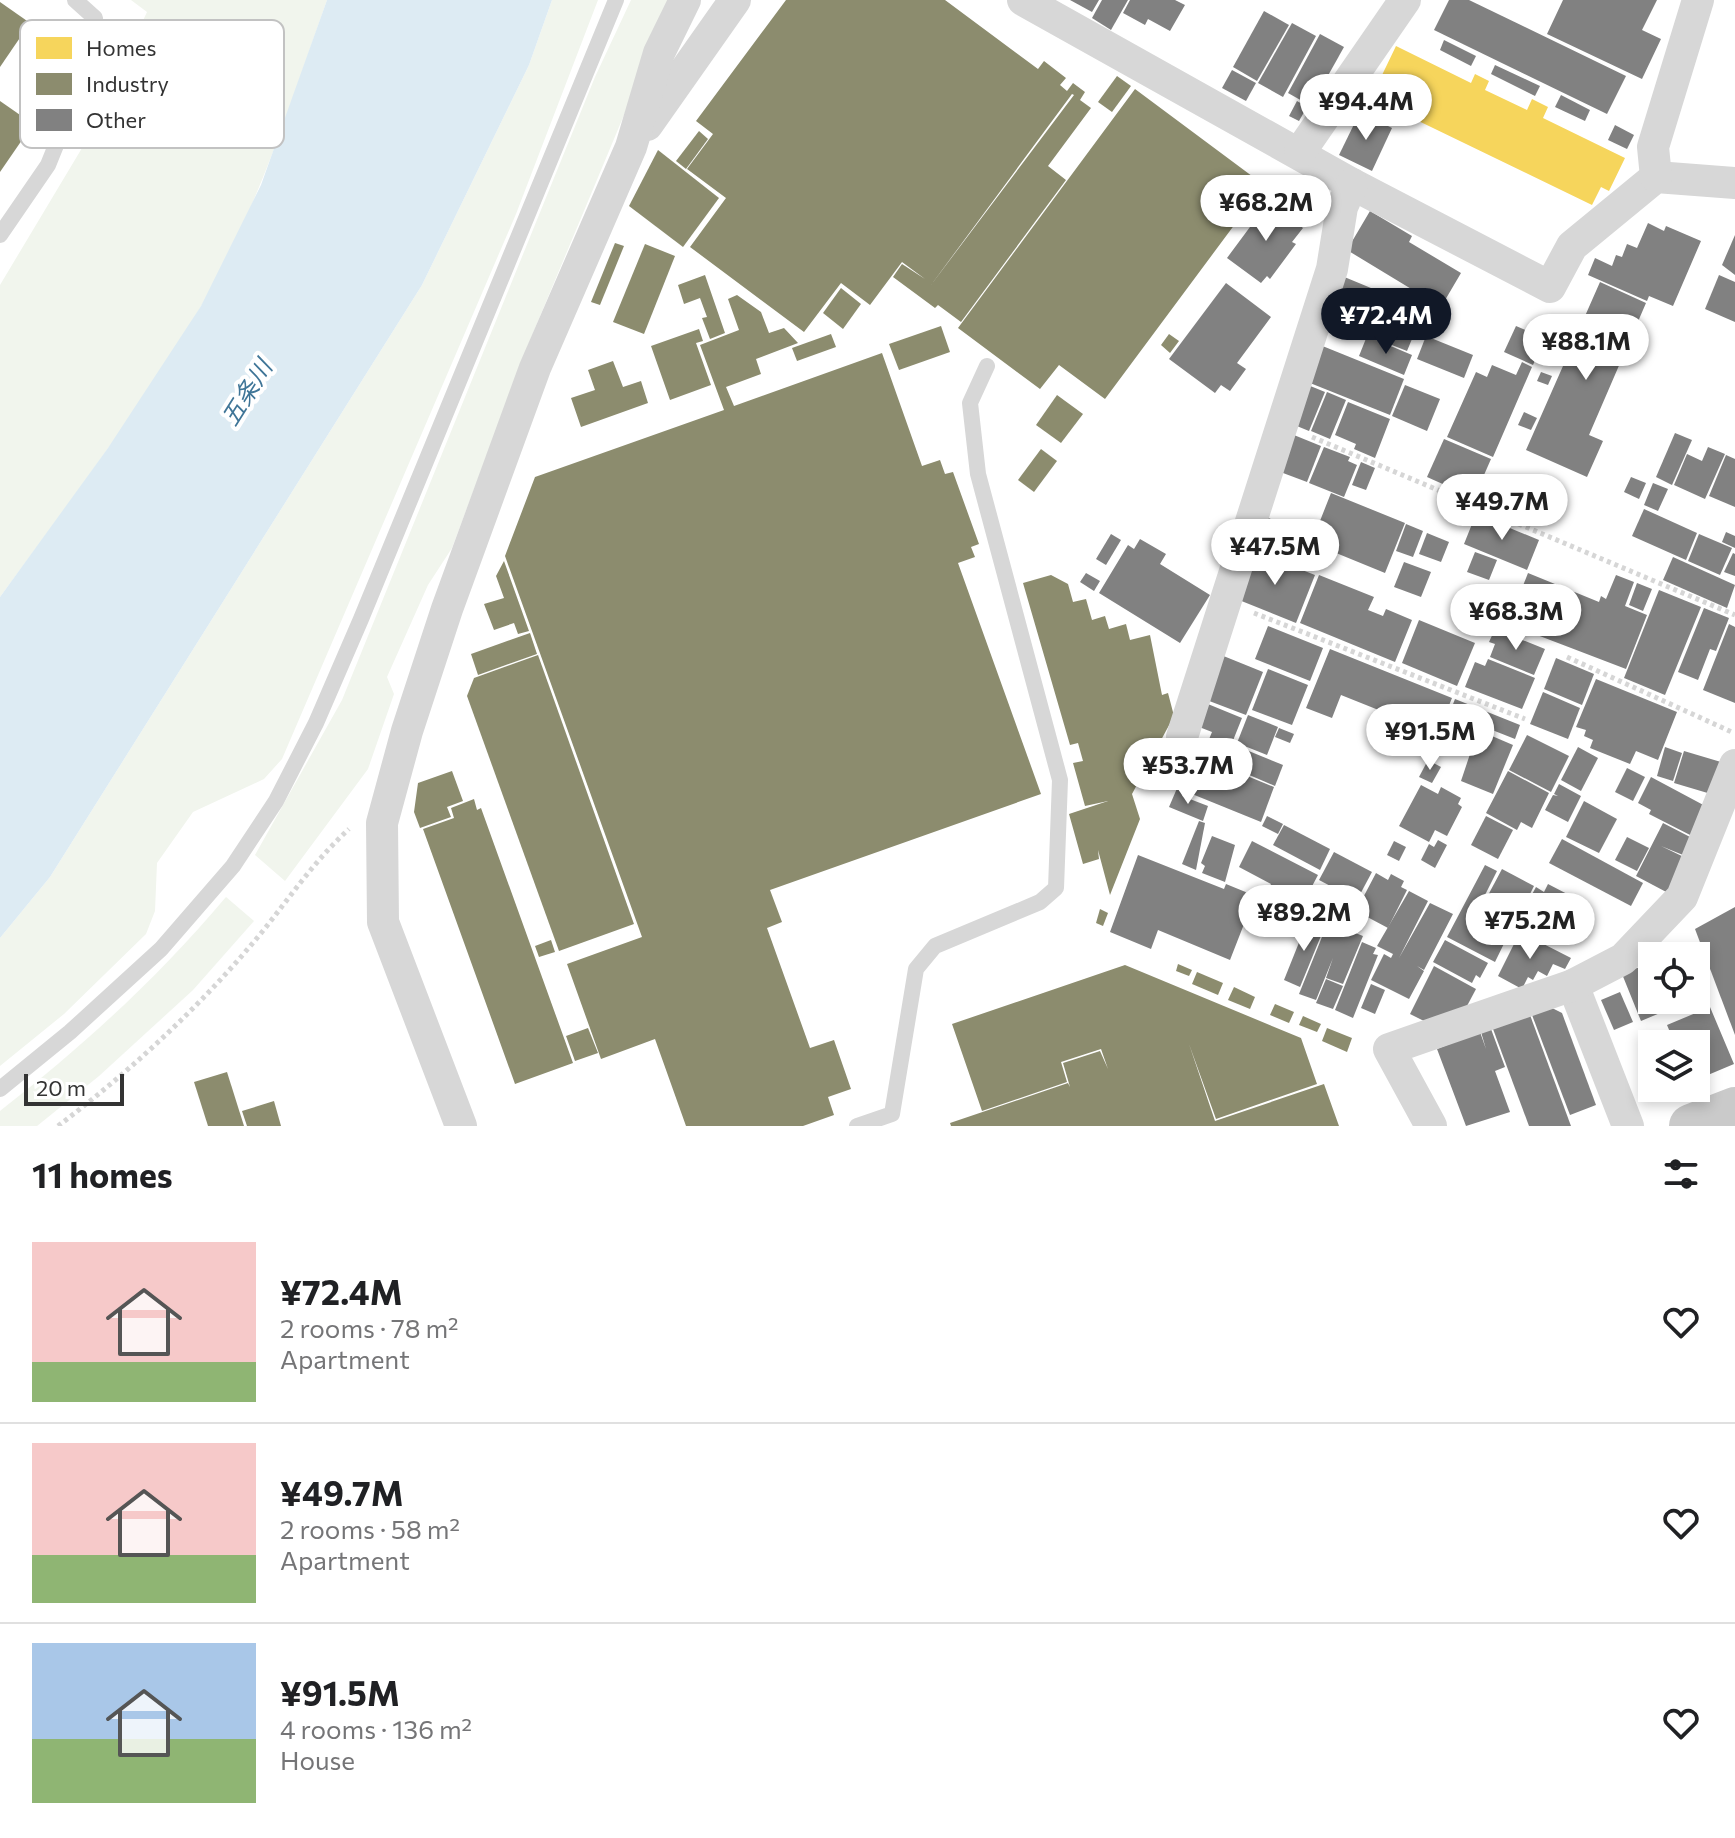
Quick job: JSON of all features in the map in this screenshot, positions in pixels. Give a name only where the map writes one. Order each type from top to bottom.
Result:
[{"type":"main road","points":[[1691,1126],[1735,1109]]},
{"type":"street","points":[[461,1126],[383,922],[382,823],[407,731],[447,609],[530,382],[631,147],[659,53],[685,0]]},
{"type":"street","points":[[631,147],[735,0]]},
{"type":"street","points":[[1300,152],[1405,0]]},
{"type":"street","points":[[1656,177],[1653,147],[1698,0]]},
{"type":"street","points":[[1040,4],[1352,184],[1550,287],[1572,246],[1656,177],[1735,183]]},
{"type":"street","points":[[1182,737],[1332,269],[1342,207],[1352,184]]},
{"type":"street","points":[[1431,1126],[1389,1049],[1573,985],[1623,959],[1682,897],[1735,765]]},
{"type":"street","points":[[1573,985],[1628,1126]]},
{"type":"lane","points":[[75,0],[95,20]]},
{"type":"lane","points":[[0,1089],[70,1032],[161,949],[233,866],[276,801],[316,723],[361,619],[616,0]]},
{"type":"lane","points":[[0,235],[48,165],[55,148]]},
{"type":"lane","points":[[857,1126],[892,1114],[916,969],[935,946],[1040,902],[1056,888],[1060,780],[978,474],[970,403],[987,366]]},
{"type":"path","points":[[1281,424],[1735,615]]},
{"type":"path","points":[[1225,602],[1525,719]]},
{"type":"path","points":[[1567,657],[1735,734]]},
{"type":"path","points":[[58,1126],[103,1092],[196,1004],[261,932],[318,857],[357,821],[366,819],[382,823]]},
{"type":"shaded area","points":[[131,0],[327,0],[284,121],[284,20],[143,20],[147,12]]},
{"type":"shaded area","points":[[552,0],[598,0],[516,214],[282,759],[264,779],[193,812],[157,863],[155,911],[146,934],[64,1014],[0,1066],[0,938],[50,877],[422,285],[529,65]]},
{"type":"shaded area","points":[[631,0],[672,0],[528,345],[452,548],[428,585],[387,677],[394,694],[368,769],[285,881],[255,855],[342,700],[595,77]]},
{"type":"shaded area","points":[[82,148],[274,148],[239,234],[177,346],[129,419],[0,597],[0,285]]},
{"type":"shaded area","points":[[226,897],[254,921],[193,990],[99,1076],[37,1126],[0,1126],[0,1111],[119,1010]]},
{"type":"water","name":"五条川","points":[[327,0],[552,0],[529,65],[422,285],[50,877],[0,938],[0,597],[108,448],[201,306],[261,185],[274,148],[284,148],[284,121]]},
{"type":"building: Homes","points":[[1396,46],[1471,83],[1475,74],[1489,81],[1485,90],[1527,110],[1532,99],[1548,107],[1543,118],[1625,158],[1609,191],[1601,187],[1592,205],[1371,98]]},
{"type":"building: Industry","points":[[786,0],[945,0],[1038,69],[1044,61],[1066,78],[1060,85],[1067,91],[1073,83],[1085,92],[1080,100],[1091,108],[1048,166],[1066,180],[961,322],[938,305],[935,308],[893,277],[902,264],[925,279],[902,262],[870,305],[841,283],[804,332],[690,247],[726,198],[687,169],[713,134],[696,121]],"holes":[[[1072,94],[1074,95],[931,285]]]},
{"type":"building: Industry","points":[[0,2],[26,20],[20,20],[20,38],[0,67]]},
{"type":"building: Industry","points":[[1117,76],[1131,86],[1112,112],[1098,102]]},
{"type":"building: Industry","points":[[1135,89],[1264,185],[1105,399],[1059,365],[1040,389],[958,328]]},
{"type":"building: Industry","points":[[0,101],[20,115],[20,143],[0,172]]},
{"type":"building: Industry","points":[[699,131],[708,139],[686,169],[676,161]]},
{"type":"building: Industry","points":[[658,150],[719,198],[683,247],[629,206]]},
{"type":"building: Industry","points":[[615,243],[624,246],[600,305],[591,302]]},
{"type":"building: Industry","points":[[645,244],[675,256],[644,334],[613,322]]},
{"type":"building: Industry","points":[[705,275],[725,333],[710,339],[702,318],[707,317],[700,298],[684,304],[678,285]]},
{"type":"building: Industry","points":[[841,288],[861,304],[843,329],[823,313]]},
{"type":"building: Industry","points":[[737,295],[761,312],[769,333],[784,328],[798,343],[756,359],[761,374],[726,387],[734,406],[882,353],[922,466],[940,460],[945,474],[953,472],[979,544],[971,547],[975,557],[958,563],[1041,794],[770,890],[782,922],[767,928],[810,1048],[834,1040],[851,1089],[828,1097],[834,1115],[803,1126],[686,1126],[655,1039],[601,1059],[567,964],[642,937],[505,556],[535,477],[724,410],[700,345],[739,330],[728,299]]},
{"type":"building: Industry","points":[[941,326],[950,352],[899,370],[889,344]]},
{"type":"building: Industry","points":[[699,329],[703,341],[696,343],[711,385],[670,400],[651,346]]},
{"type":"building: Industry","points":[[831,334],[836,347],[797,361],[792,348]]},
{"type":"building: Industry","points":[[1169,334],[1179,341],[1170,353],[1161,345]]},
{"type":"building: Industry","points":[[613,361],[623,387],[641,381],[648,403],[581,427],[571,398],[595,390],[588,370]]},
{"type":"building: Industry","points":[[1057,395],[1083,414],[1061,443],[1036,425]]},
{"type":"building: Industry","points":[[1041,449],[1057,461],[1034,492],[1018,480]]},
{"type":"building: Industry","points":[[504,561],[529,631],[518,634],[514,623],[494,630],[484,604],[504,598],[496,576]]},
{"type":"building: Industry","points":[[1051,575],[1068,584],[1073,602],[1086,599],[1092,620],[1105,616],[1109,629],[1126,624],[1130,640],[1150,635],[1162,695],[1168,693],[1174,716],[1132,794],[1140,819],[1110,895],[1098,850],[1099,859],[1083,864],[1069,814],[1108,801],[1085,806],[1073,763],[1083,761],[1078,743],[1070,745],[1023,583]]},
{"type":"building: Industry","points":[[530,633],[537,654],[478,675],[471,654]]},
{"type":"building: Industry","points":[[538,655],[634,924],[559,951],[467,696],[474,678]]},
{"type":"building: Industry","points":[[452,771],[463,801],[447,807],[451,817],[420,828],[414,812],[418,783]]},
{"type":"building: Industry","points":[[474,799],[477,810],[481,808],[573,1063],[515,1084],[423,829],[454,818],[451,808]]},
{"type":"building: Industry","points":[[1100,909],[1108,913],[1103,926],[1096,923]]},
{"type":"building: Industry","points":[[551,940],[555,952],[539,957],[535,946]]},
{"type":"building: Industry","points":[[1178,964],[1192,970],[1189,976],[1176,971]]},
{"type":"building: Industry","points":[[1125,965],[1301,1038],[1317,1084],[1216,1119],[1189,1044],[1215,1121],[1324,1084],[1339,1126],[951,1126],[950,1123],[1068,1083],[1070,1087],[1063,1063],[1100,1051],[1108,1069],[1101,1049],[1061,1062],[1067,1082],[982,1111],[952,1024]]},
{"type":"building: Industry","points":[[1197,972],[1223,983],[1218,995],[1192,984]]},
{"type":"building: Industry","points":[[1234,987],[1255,997],[1250,1009],[1228,1000]]},
{"type":"building: Industry","points":[[1275,1004],[1294,1012],[1289,1023],[1270,1015]]},
{"type":"building: Industry","points":[[1303,1016],[1321,1024],[1317,1032],[1299,1025]]},
{"type":"building: Industry","points":[[588,1028],[598,1053],[575,1061],[566,1036]]},
{"type":"building: Industry","points":[[1327,1028],[1352,1038],[1347,1052],[1322,1041]]},
{"type":"building: Industry","points":[[227,1072],[244,1126],[208,1126],[194,1082]]},
{"type":"building: Industry","points":[[274,1101],[281,1126],[247,1126],[242,1111]]},
{"type":"building: Other","points":[[1070,0],[1099,0],[1092,12]]},
{"type":"building: Other","points":[[1102,0],[1128,0],[1111,30],[1092,18]]},
{"type":"building: Other","points":[[1130,0],[1175,0],[1185,5],[1170,31],[1148,19],[1145,25],[1123,13]]},
{"type":"building: Other","points":[[1449,0],[1469,0],[1626,76],[1607,114],[1434,30]]},
{"type":"building: Other","points":[[1563,0],[1657,0],[1642,30],[1661,39],[1642,79],[1547,34]]},
{"type":"building: Other","points":[[1264,11],[1289,25],[1257,81],[1233,67]]},
{"type":"building: Other","points":[[1292,23],[1316,36],[1283,97],[1258,83]]},
{"type":"building: Other","points":[[1320,34],[1344,47],[1311,106],[1288,93]]},
{"type":"building: Other","points":[[1444,40],[1476,56],[1471,66],[1440,50]]},
{"type":"building: Other","points":[[1495,65],[1540,86],[1535,96],[1491,74]]},
{"type":"building: Other","points":[[1232,70],[1256,83],[1246,101],[1222,88]]},
{"type":"building: Other","points":[[1561,95],[1590,110],[1585,121],[1555,107]]},
{"type":"building: Other","points":[[1297,101],[1307,107],[1299,121],[1289,116]]},
{"type":"building: Other","points":[[1360,112],[1392,128],[1372,171],[1339,155]]},
{"type":"building: Other","points":[[1615,125],[1634,135],[1627,149],[1608,140]]},
{"type":"building: Other","points":[[1270,200],[1303,228],[1292,242],[1296,244],[1270,279],[1267,276],[1261,283],[1227,258]]},
{"type":"building: Other","points":[[1370,211],[1412,236],[1409,242],[1461,273],[1441,307],[1347,250]]},
{"type":"building: Other","points":[[1648,223],[1664,231],[1666,226],[1701,241],[1673,306],[1649,296],[1647,301],[1588,275],[1595,258],[1612,266],[1616,255],[1622,257],[1627,244],[1637,248]]},
{"type":"building: Other","points":[[1735,235],[1735,275],[1722,265]]},
{"type":"building: Other","points":[[1719,275],[1735,282],[1735,322],[1705,309]]},
{"type":"building: Other","points":[[1342,276],[1424,310],[1407,351],[1369,336],[1373,327],[1329,309]]},
{"type":"building: Other","points":[[1600,282],[1646,303],[1589,435],[1603,441],[1587,477],[1526,450]]},
{"type":"building: Other","points":[[1226,283],[1271,317],[1237,363],[1246,369],[1230,391],[1221,385],[1215,393],[1169,359]]},
{"type":"building: Other","points":[[1516,326],[1545,338],[1533,365],[1504,352]]},
{"type":"building: Other","points":[[1367,336],[1412,355],[1404,375],[1359,356]]},
{"type":"building: Other","points":[[1426,336],[1473,355],[1464,378],[1417,359]]},
{"type":"building: Other","points":[[1320,345],[1404,379],[1390,415],[1305,381]]},
{"type":"building: Other","points":[[1522,362],[1532,367],[1493,457],[1447,437],[1476,372],[1487,377],[1492,365],[1516,375]]},
{"type":"building: Other","points":[[1541,372],[1552,376],[1548,385],[1537,381]]},
{"type":"building: Other","points":[[1303,383],[1325,392],[1309,431],[1287,422]]},
{"type":"building: Other","points":[[1405,385],[1440,399],[1427,431],[1392,416]]},
{"type":"building: Other","points":[[1327,392],[1346,400],[1330,439],[1311,431]]},
{"type":"building: Other","points":[[1348,402],[1390,419],[1375,458],[1354,449],[1356,444],[1335,435]]},
{"type":"building: Other","points":[[1524,412],[1537,418],[1531,430],[1518,425]]},
{"type":"building: Other","points":[[1289,433],[1321,446],[1307,482],[1275,470]]},
{"type":"building: Other","points":[[1675,433],[1692,440],[1672,485],[1656,477]]},
{"type":"building: Other","points":[[1444,439],[1491,459],[1474,498],[1427,477]]},
{"type":"building: Other","points":[[1324,447],[1350,457],[1348,461],[1357,465],[1344,497],[1309,483]]},
{"type":"building: Other","points":[[1708,447],[1725,454],[1705,499],[1674,485],[1687,454],[1702,461]]},
{"type":"building: Other","points":[[1726,455],[1735,459],[1735,507],[1709,496]]},
{"type":"building: Other","points":[[1361,462],[1375,468],[1366,490],[1352,485]]},
{"type":"building: Other","points":[[1631,477],[1646,483],[1639,499],[1624,492]]},
{"type":"building: Other","points":[[1653,483],[1668,489],[1658,511],[1644,505]]},
{"type":"building: Other","points":[[1331,493],[1405,523],[1385,573],[1319,546],[1326,530],[1318,526]]},
{"type":"building: Other","points":[[1644,509],[1697,533],[1686,560],[1632,536]]},
{"type":"building: Other","points":[[1476,514],[1539,540],[1527,570],[1464,544]]},
{"type":"building: Other","points":[[1266,517],[1297,530],[1285,560],[1253,547]]},
{"type":"building: Other","points":[[1406,524],[1423,531],[1413,557],[1396,551]]},
{"type":"building: Other","points":[[1726,532],[1735,536],[1735,548],[1722,542]]},
{"type":"building: Other","points":[[1427,533],[1449,542],[1441,562],[1419,554]]},
{"type":"building: Other","points":[[1111,534],[1121,540],[1106,565],[1096,559]]},
{"type":"building: Other","points":[[1699,534],[1732,548],[1720,575],[1688,561]]},
{"type":"building: Other","points":[[1140,539],[1166,554],[1160,564],[1210,595],[1180,643],[1099,593],[1128,545],[1134,549]]},
{"type":"building: Other","points":[[1253,551],[1315,575],[1296,623],[1234,598]]},
{"type":"building: Other","points":[[1475,552],[1497,560],[1489,580],[1467,572]]},
{"type":"building: Other","points":[[1735,554],[1735,576],[1724,572]]},
{"type":"building: Other","points":[[1673,557],[1735,585],[1727,608],[1663,580]]},
{"type":"building: Other","points":[[1404,562],[1431,572],[1421,597],[1394,587]]},
{"type":"building: Other","points":[[1086,573],[1100,581],[1094,591],[1080,582]]},
{"type":"building: Other","points":[[1528,573],[1599,602],[1601,596],[1606,599],[1616,575],[1634,582],[1625,606],[1647,615],[1626,669],[1508,624]]},
{"type":"building: Other","points":[[1319,575],[1374,597],[1368,610],[1383,616],[1386,609],[1412,620],[1395,662],[1300,623]]},
{"type":"building: Other","points":[[1637,583],[1652,589],[1643,611],[1629,605]]},
{"type":"building: Other","points":[[1659,590],[1701,607],[1665,695],[1624,678]]},
{"type":"building: Other","points":[[1704,608],[1729,618],[1716,651],[1710,649],[1698,680],[1678,672]]},
{"type":"building: Other","points":[[1419,620],[1475,643],[1457,686],[1402,663]]},
{"type":"building: Other","points":[[1729,624],[1735,627],[1735,703],[1703,690]]},
{"type":"building: Other","points":[[1268,626],[1323,648],[1310,681],[1255,659]]},
{"type":"building: Other","points":[[1495,629],[1545,649],[1534,675],[1490,657],[1495,644],[1489,642]]},
{"type":"building: Other","points":[[1330,649],[1452,698],[1431,750],[1415,743],[1421,727],[1341,695],[1332,718],[1306,708]]},
{"type":"building: Other","points":[[1221,655],[1263,672],[1246,715],[1204,699]]},
{"type":"building: Other","points":[[1556,658],[1594,674],[1582,705],[1544,689]]},
{"type":"building: Other","points":[[1488,659],[1535,678],[1522,709],[1465,687],[1475,662],[1485,666]]},
{"type":"building: Other","points":[[1268,669],[1308,685],[1292,725],[1252,710]]},
{"type":"building: Other","points":[[1596,679],[1677,712],[1658,760],[1636,751],[1630,764],[1590,748],[1593,740],[1584,736],[1586,730],[1576,727]]},
{"type":"building: Other","points":[[1543,692],[1580,708],[1568,739],[1530,724]]},
{"type":"building: Other","points":[[1455,699],[1520,725],[1515,739],[1477,724],[1474,733],[1446,722]]},
{"type":"building: Other","points":[[1203,702],[1242,718],[1224,763],[1203,754],[1212,732],[1194,725]]},
{"type":"building: Other","points":[[1248,715],[1278,727],[1267,755],[1237,743]]},
{"type":"building: Other","points":[[1279,728],[1294,734],[1290,743],[1275,737]]},
{"type":"building: Other","points":[[1478,730],[1513,745],[1493,794],[1461,781]]},
{"type":"building: Other","points":[[1527,735],[1569,756],[1551,792],[1509,770]]},
{"type":"building: Other","points":[[1234,745],[1283,765],[1275,786],[1226,765]]},
{"type":"building: Other","points":[[1578,747],[1598,758],[1581,791],[1561,780]]},
{"type":"building: Other","points":[[1665,747],[1682,753],[1673,781],[1657,776]]},
{"type":"building: Other","points":[[1684,751],[1721,762],[1711,794],[1674,783]]},
{"type":"building: Other","points":[[1206,759],[1274,787],[1261,822],[1192,794]]},
{"type":"building: Other","points":[[1428,760],[1441,767],[1432,783],[1419,777]]},
{"type":"building: Other","points":[[1627,768],[1645,777],[1633,801],[1615,792]]},
{"type":"building: Other","points":[[1508,771],[1549,793],[1532,828],[1521,822],[1517,830],[1486,813]]},
{"type":"building: Other","points":[[1651,777],[1709,808],[1694,837],[1649,814],[1651,810],[1638,803]]},
{"type":"building: Other","points":[[1559,784],[1581,796],[1568,822],[1545,810],[1553,795],[1558,796],[1554,794]]},
{"type":"building: Other","points":[[1421,785],[1438,794],[1441,787],[1461,798],[1458,804],[1462,807],[1447,836],[1435,830],[1429,842],[1399,826]]},
{"type":"building: Other","points":[[1178,786],[1184,789],[1182,796],[1208,806],[1203,821],[1169,807]]},
{"type":"building: Other","points":[[1584,801],[1617,819],[1599,853],[1566,837]]},
{"type":"building: Other","points":[[1267,816],[1283,824],[1278,834],[1262,826]]},
{"type":"building: Other","points":[[1486,816],[1513,830],[1498,859],[1471,845]]},
{"type":"building: Other","points":[[1199,821],[1205,823],[1196,870],[1182,864]]},
{"type":"building: Other","points":[[1663,823],[1692,838],[1683,855],[1661,846],[1688,859],[1670,894],[1636,876]]},
{"type":"building: Other","points":[[1284,825],[1330,849],[1320,870],[1273,845]]},
{"type":"building: Other","points":[[1212,836],[1235,845],[1225,882],[1202,873],[1205,866],[1201,863]]},
{"type":"building: Other","points":[[1627,837],[1649,848],[1637,871],[1615,860]]},
{"type":"building: Other","points":[[1562,839],[1643,883],[1631,906],[1549,863]]},
{"type":"building: Other","points":[[1438,840],[1447,845],[1435,868],[1421,860],[1429,844],[1434,847]]},
{"type":"building: Other","points":[[1252,841],[1318,875],[1291,926],[1258,909],[1271,884],[1239,867]]},
{"type":"building: Other","points":[[1394,841],[1406,847],[1399,861],[1387,855]]},
{"type":"building: Other","points":[[1334,852],[1372,872],[1357,900],[1319,880]]},
{"type":"building: Other","points":[[1138,855],[1224,889],[1226,884],[1248,893],[1247,898],[1253,901],[1230,960],[1158,930],[1151,949],[1110,932]]},
{"type":"building: Other","points":[[1485,865],[1497,871],[1482,901],[1516,919],[1495,962],[1447,937]]},
{"type":"building: Other","points":[[1502,869],[1534,886],[1519,916],[1486,899]]},
{"type":"building: Other","points":[[1376,873],[1388,880],[1391,874],[1404,881],[1401,887],[1407,890],[1388,928],[1356,911]]},
{"type":"building: Other","points":[[1548,884],[1571,896],[1549,937],[1533,929],[1530,934],[1515,926],[1536,887],[1544,892]]},
{"type":"building: Other","points":[[1409,891],[1428,901],[1399,958],[1430,903],[1453,914],[1424,970],[1417,966],[1424,971],[1409,999],[1371,980],[1384,954],[1391,958],[1393,954],[1377,946]]},
{"type":"building: Other","points":[[1735,907],[1735,1035],[1710,969],[1710,942],[1700,942],[1695,929]]},
{"type":"building: Other","points":[[1308,920],[1325,926],[1300,987],[1284,980]]},
{"type":"building: Other","points":[[1328,922],[1363,936],[1343,984],[1326,978],[1333,958],[1316,1000],[1299,994]]},
{"type":"building: Other","points":[[1520,932],[1571,958],[1565,969],[1553,964],[1547,976],[1538,971],[1533,980],[1528,977],[1522,989],[1498,976]]},
{"type":"building: Other","points":[[1445,940],[1488,963],[1480,978],[1476,975],[1472,983],[1433,962]]},
{"type":"building: Other","points":[[1362,942],[1376,948],[1373,954],[1378,955],[1353,1018],[1335,1010]]},
{"type":"building: Other","points":[[1434,966],[1476,989],[1467,1006],[1424,1021],[1410,1014]]},
{"type":"building: Other","points":[[1638,968],[1638,1014],[1622,974]]},
{"type":"building: Other","points":[[1326,979],[1343,986],[1333,1009],[1316,1003]]},
{"type":"building: Other","points":[[1371,984],[1385,990],[1375,1014],[1361,1008]]},
{"type":"building: Other","points":[[1620,992],[1633,1022],[1614,1030],[1601,1000]]},
{"type":"building: Other","points":[[1710,1007],[1734,1064],[1710,1074],[1710,1030],[1669,1030],[1667,1025],[1693,1014],[1710,1014]]},
{"type":"building: Other","points":[[1552,1008],[1562,1013],[1596,1105],[1570,1115],[1532,1015]]},
{"type":"building: Other","points":[[1638,1014],[1658,1014],[1641,1021]]},
{"type":"building: Other","points":[[1530,1015],[1571,1126],[1529,1126],[1493,1029]]},
{"type":"building: Other","points":[[1491,1029],[1505,1067],[1495,1071],[1510,1112],[1466,1126],[1437,1049],[1480,1032],[1486,1049],[1481,1032]]}]
